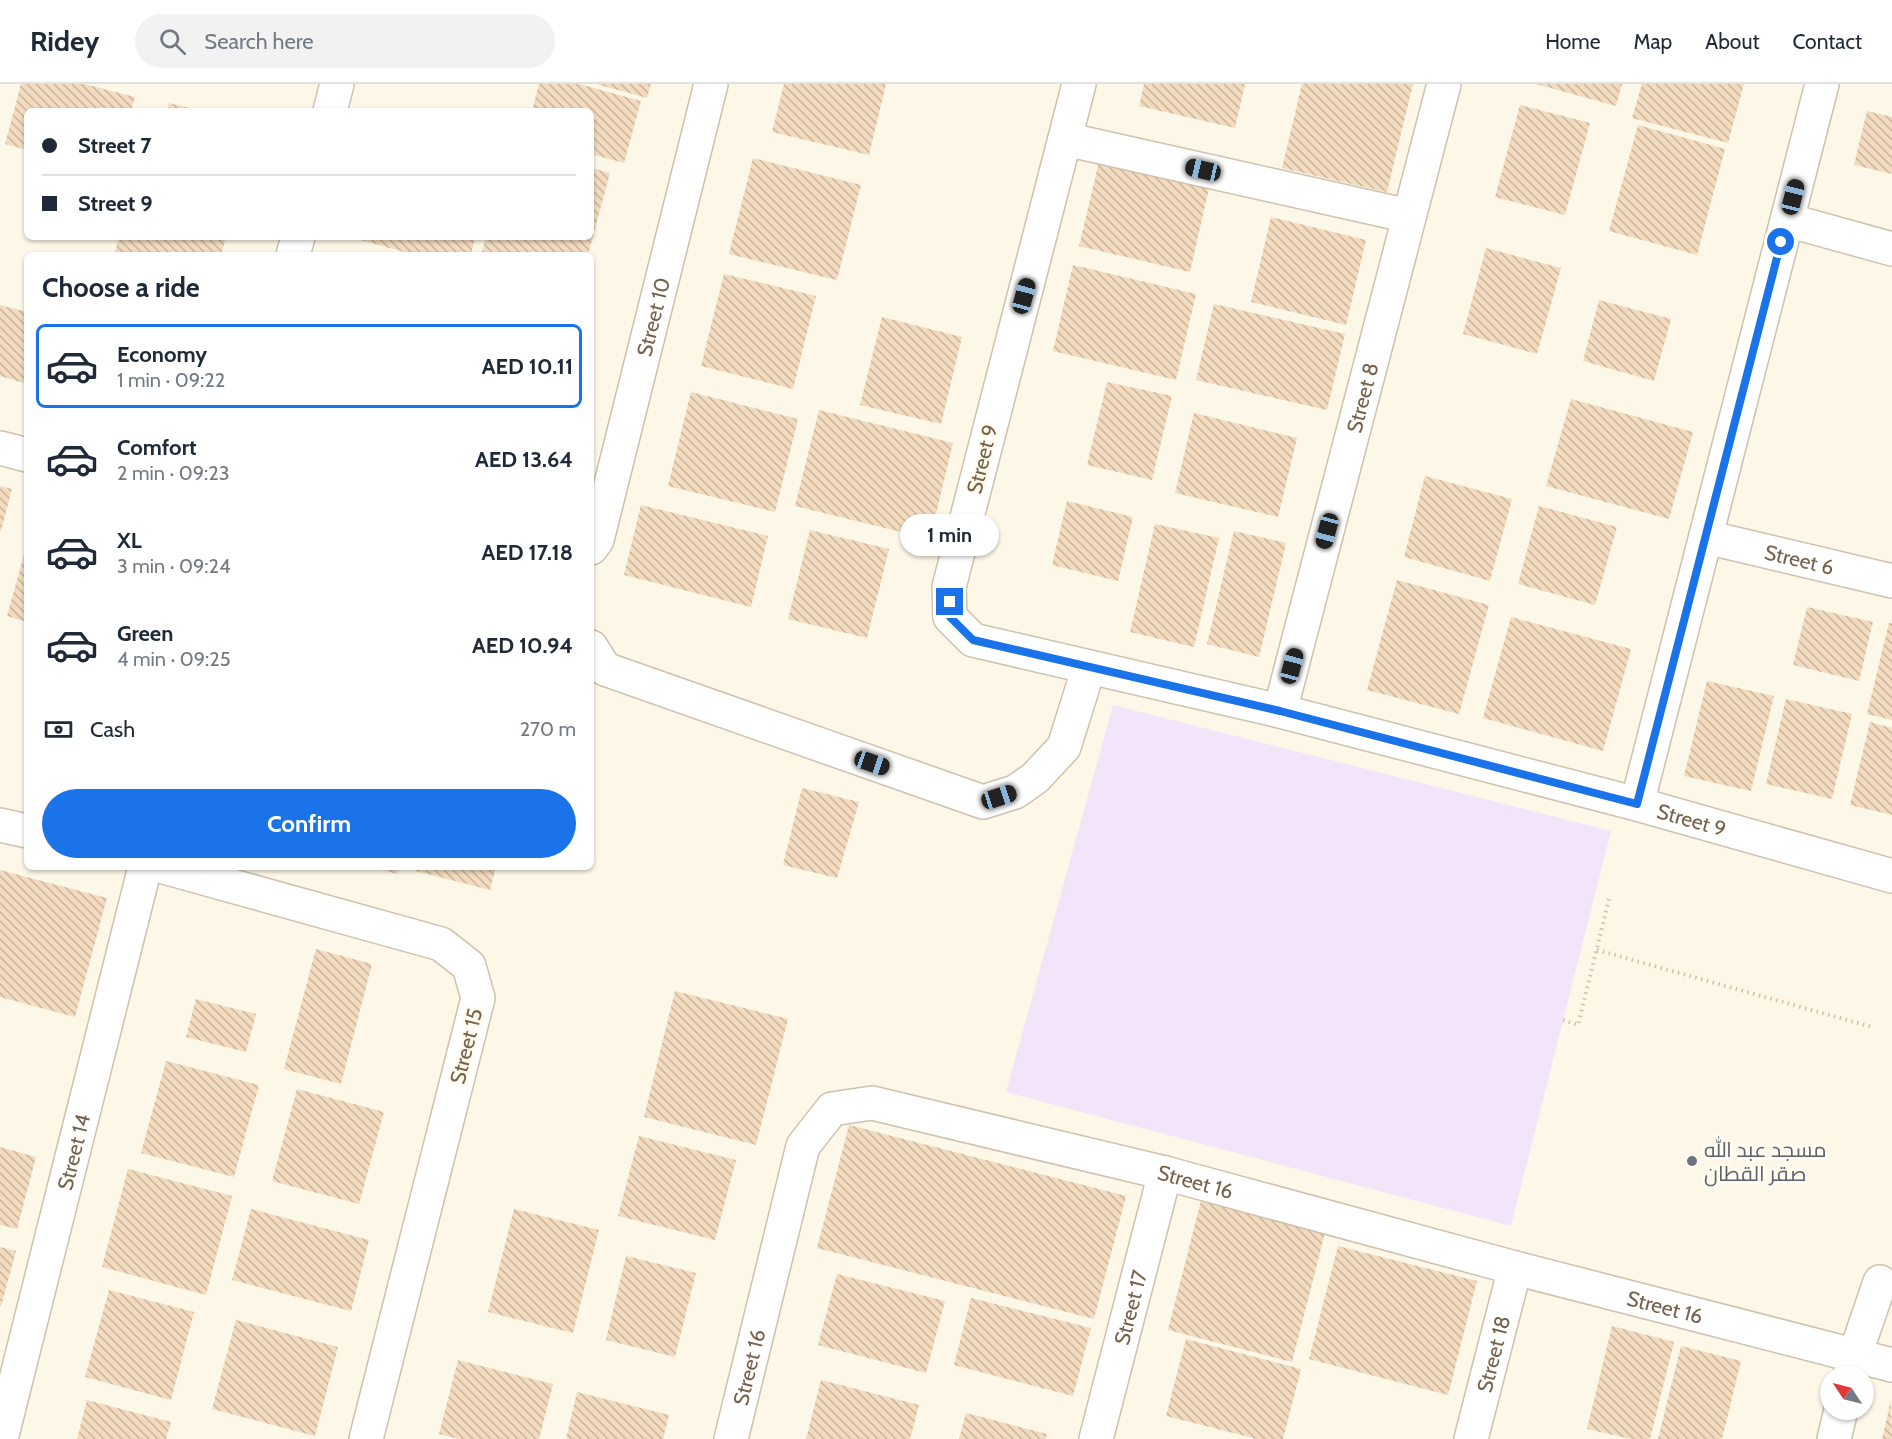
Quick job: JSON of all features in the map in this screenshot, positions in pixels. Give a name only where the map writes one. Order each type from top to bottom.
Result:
[{"type":"street","points":[[331,108],[337,84]]},
{"type":"street","name":"Street 10","points":[[594,544],[597,540],[711,84]]},
{"type":"street","name":"Street 9","points":[[1079,84],[949,587],[950,617],[973,640],[1280,711],[1637,804],[1892,876]]},
{"type":"street","name":"Street 8","points":[[1280,711],[1443,84]]},
{"type":"street","points":[[1637,804],[1822,84]]},
{"type":"street","points":[[1065,139],[1409,216]]},
{"type":"street","points":[[1787,220],[1892,249]]},
{"type":"street","points":[[0,448],[24,454]]},
{"type":"street","name":"Street 6","points":[[1706,537],[1892,580]]},
{"type":"street","points":[[594,652],[605,669],[983,802],[1015,792],[1035,778],[1064,747],[1089,667]]},
{"type":"street","points":[[0,825],[24,830]]},
{"type":"street","name":"Street 14","points":[[1,1439],[144,870]]},
{"type":"street","name":"Street 15","points":[[175,870],[441,944],[469,966],[478,998],[366,1439]]},
{"type":"street","name":"Street 16","points":[[731,1439],[803,1146],[832,1109],[872,1103],[1165,1173],[1515,1268],[1852,1366],[1892,1365]]},
{"type":"street","name":"Street 17","points":[[1095,1439],[1165,1173]]},
{"type":"street","name":"Street 18","points":[[1472,1439],[1515,1268]]},
{"type":"street","points":[[1852,1366],[1880,1282]]},
{"type":"street","points":[[1834,1439],[1839,1420]]},
{"type":"path","points":[[1563,1020],[1578,1025],[1610,895]]},
{"type":"path","points":[[1597,950],[1872,1028]]},
{"type":"shaded area","points":[[1113,705],[1611,831],[1511,1226],[1006,1092]]},
{"type":"building","points":[[21,84],[84,84],[135,97],[132,108],[24,108],[24,149],[5,144]]},
{"type":"building","points":[[539,84],[579,84],[641,101],[624,163],[594,155],[594,108],[533,108]]},
{"type":"building","points":[[596,84],[651,84],[647,98]]},
{"type":"building","points":[[784,84],[886,84],[869,155],[772,132]]},
{"type":"building","points":[[1144,84],[1245,84],[1235,128],[1139,106]]},
{"type":"building","points":[[1302,84],[1413,84],[1387,192],[1282,168]]},
{"type":"building","points":[[1536,84],[1622,84],[1616,106]]},
{"type":"building","points":[[1642,84],[1744,84],[1728,143],[1632,118]]},
{"type":"building","points":[[169,103],[189,108],[168,108]]},
{"type":"building","points":[[1520,105],[1590,123],[1565,215],[1495,197]]},
{"type":"building","points":[[1867,111],[1892,117],[1892,174],[1854,165]]},
{"type":"building","points":[[1638,125],[1725,149],[1697,255],[1609,231]]},
{"type":"building","points":[[1102,149],[1212,175],[1190,272],[1079,246]]},
{"type":"building","points":[[753,158],[861,185],[837,280],[729,254]]},
{"type":"building","points":[[594,169],[610,173],[594,233]]},
{"type":"building","points":[[1271,217],[1366,240],[1346,325],[1251,302]]},
{"type":"building","points":[[118,240],[225,240],[222,252],[115,252]]},
{"type":"building","points":[[361,240],[474,240],[472,252],[404,252]]},
{"type":"building","points":[[485,240],[592,240],[589,252],[482,252]]},
{"type":"building","points":[[1486,248],[1561,268],[1537,354],[1463,334]]},
{"type":"building","points":[[1073,265],[1196,294],[1176,380],[1053,351]]},
{"type":"building","points":[[724,274],[816,296],[793,389],[701,366]]},
{"type":"building","points":[[1599,300],[1671,319],[1654,381],[1583,361]]},
{"type":"building","points":[[1214,304],[1345,334],[1327,410],[1196,380]]},
{"type":"building","points":[[0,305],[24,311],[24,383],[0,376]]},
{"type":"building","points":[[882,317],[962,337],[941,424],[860,405]]},
{"type":"building","points":[[1107,382],[1172,396],[1152,480],[1087,465]]},
{"type":"building","points":[[691,392],[798,419],[775,512],[668,486]]},
{"type":"building","points":[[1571,399],[1693,432],[1669,519],[1546,486]]},
{"type":"building","points":[[819,410],[953,443],[930,539],[795,506]]},
{"type":"building","points":[[1194,413],[1297,438],[1278,517],[1175,493]]},
{"type":"building","points":[[1425,476],[1512,499],[1490,581],[1404,557]]},
{"type":"building","points":[[0,486],[12,489],[1,531],[0,531]]},
{"type":"building","points":[[1067,501],[1133,517],[1118,581],[1052,565]]},
{"type":"building","points":[[641,505],[768,536],[751,607],[624,575]]},
{"type":"building","points":[[1539,506],[1617,527],[1595,605],[1518,584]]},
{"type":"building","points":[[1155,524],[1219,538],[1194,647],[1130,632]]},
{"type":"building","points":[[810,530],[889,549],[867,638],[788,619]]},
{"type":"building","points":[[1234,531],[1286,543],[1259,657],[1207,644]]},
{"type":"building","points":[[24,555],[24,621],[7,616]]},
{"type":"building","points":[[1397,580],[1489,605],[1459,714],[1367,690]]},
{"type":"building","points":[[1807,607],[1873,622],[1859,681],[1793,665]]},
{"type":"building","points":[[1511,617],[1631,649],[1603,751],[1483,718]]},
{"type":"building","points":[[1889,623],[1892,623],[1892,720],[1867,714]]},
{"type":"building","points":[[1707,681],[1774,696],[1751,791],[1684,776]]},
{"type":"building","points":[[1786,699],[1852,714],[1832,799],[1766,784]]},
{"type":"building","points":[[1870,722],[1892,728],[1892,815],[1850,805]]},
{"type":"building","points":[[802,788],[859,802],[837,878],[783,865]]},
{"type":"building","points":[[0,870],[107,898],[75,1017],[0,997]]},
{"type":"building","points":[[383,870],[398,870],[397,874]]},
{"type":"building","points":[[416,870],[495,870],[490,890]]},
{"type":"building","points":[[316,949],[372,964],[341,1084],[284,1069]]},
{"type":"building","points":[[675,991],[788,1019],[756,1145],[644,1117]]},
{"type":"building","points":[[196,999],[256,1014],[246,1052],[186,1037]]},
{"type":"building","points":[[166,1061],[259,1085],[234,1177],[141,1153]]},
{"type":"building","points":[[297,1089],[384,1112],[359,1204],[272,1181]]},
{"type":"building","points":[[849,1125],[1126,1196],[1094,1319],[817,1248]]},
{"type":"building","points":[[639,1136],[736,1160],[715,1240],[618,1216]]},
{"type":"building","points":[[0,1147],[36,1157],[17,1229],[0,1225]]},
{"type":"building","points":[[128,1169],[232,1196],[206,1295],[102,1267]]},
{"type":"building","points":[[1202,1197],[1326,1229],[1292,1362],[1168,1330]]},
{"type":"building","points":[[251,1209],[369,1240],[351,1311],[232,1280]]},
{"type":"building","points":[[514,1209],[599,1230],[573,1333],[488,1312]]},
{"type":"building","points":[[1338,1246],[1477,1281],[1448,1395],[1309,1359]]},
{"type":"building","points":[[0,1247],[16,1251],[1,1307],[0,1306]]},
{"type":"building","points":[[626,1256],[696,1273],[675,1357],[606,1340]]},
{"type":"building","points":[[837,1274],[945,1301],[926,1373],[818,1345]]},
{"type":"building","points":[[109,1290],[194,1312],[171,1400],[85,1377]]},
{"type":"building","points":[[971,1298],[1091,1328],[1073,1396],[954,1365]]},
{"type":"building","points":[[236,1320],[338,1347],[315,1436],[212,1409]]},
{"type":"building","points":[[1612,1326],[1674,1342],[1650,1439],[1631,1439],[1587,1429]]},
{"type":"building","points":[[1186,1339],[1301,1369],[1283,1439],[1257,1439],[1166,1416]]},
{"type":"building","points":[[1681,1346],[1741,1361],[1722,1439],[1658,1439]]},
{"type":"building","points":[[458,1360],[553,1384],[539,1439],[459,1439],[439,1434]]},
{"type":"building","points":[[821,1380],[919,1405],[910,1439],[806,1439]]},
{"type":"building","points":[[577,1392],[669,1415],[663,1439],[566,1439]]},
{"type":"building","points":[[87,1400],[171,1422],[166,1439],[77,1439]]},
{"type":"building","points":[[1891,1400],[1892,1439],[1882,1439]]},
{"type":"building","points":[[966,1413],[1047,1434],[1046,1439],[959,1439]]},
{"type":"place","name":"مسجد عبد الله صقر القطان","points":[[1692,1161]]},
{"type":"route","points":[[950,602],[950,617],[973,640],[1280,711],[1637,804],[1781,242]]}]
